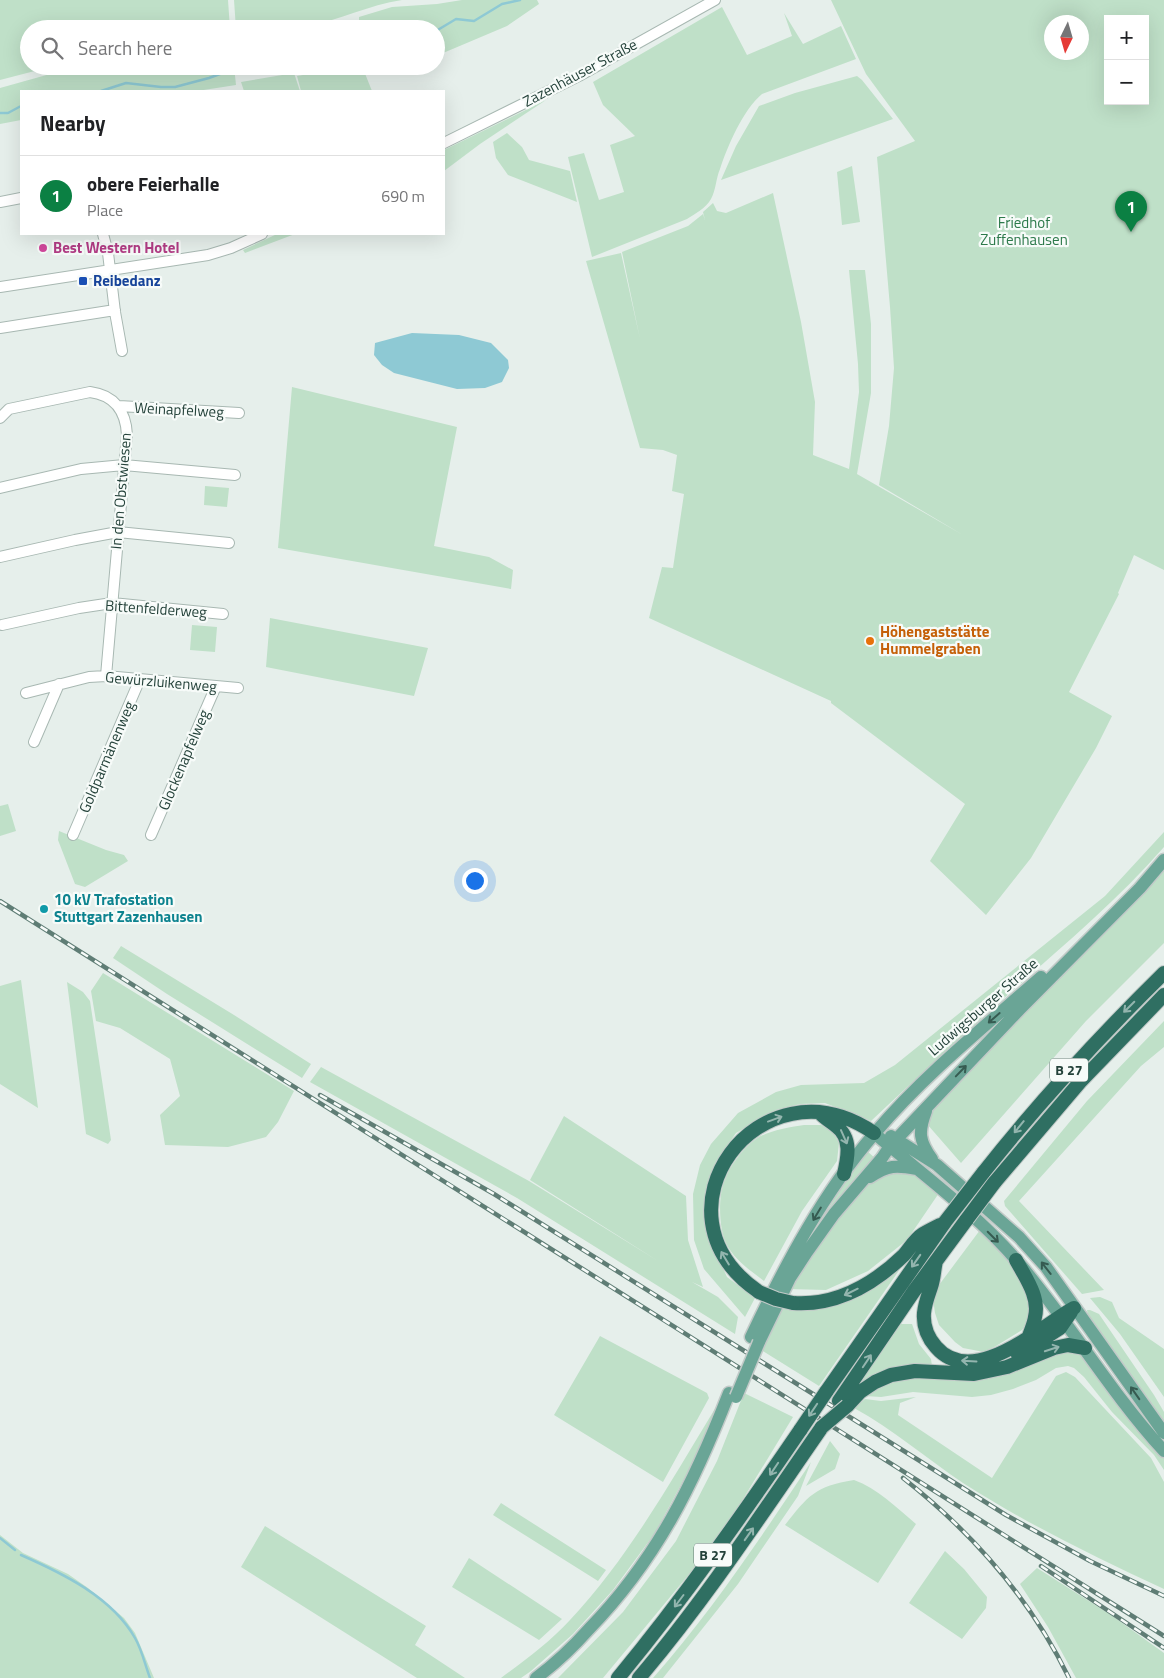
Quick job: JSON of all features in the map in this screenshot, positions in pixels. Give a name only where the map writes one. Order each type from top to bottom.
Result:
[{"type":"highway","name":"B 27","points":[[618,1678],[676,1606],[726,1537],[945,1222],[1023,1122],[1116,1020],[1164,973]]},
{"type":"highway","name":"B 27","points":[[639,1678],[689,1616],[819,1432],[843,1404],[956,1232],[994,1183],[1080,1082],[1164,995]]},
{"type":"highway","points":[[1149,1010],[1164,1002]]},
{"type":"highway","name":"B 27","points":[[874,1133],[852,1120],[818,1112],[785,1116],[770,1121],[754,1130],[732,1150],[715,1182],[712,1218],[715,1237],[722,1254],[732,1269],[759,1292],[776,1299],[793,1302],[821,1302],[837,1298],[854,1290],[889,1268],[905,1254],[921,1235],[945,1222]]},
{"type":"highway","points":[[818,1112],[827,1121],[838,1127],[846,1138],[848,1153],[844,1174]]},
{"type":"highway","points":[[1016,1260],[1036,1302],[1036,1316],[1029,1336]]},
{"type":"highway","name":"B 27","points":[[936,1261],[932,1286],[926,1299],[924,1313],[927,1334],[939,1350],[957,1360],[980,1361],[1005,1352],[1029,1336],[1063,1318],[1074,1308]]},
{"type":"highway","name":"B 27","points":[[989,1371],[1060,1328],[1063,1318]]},
{"type":"highway","name":"B 27","points":[[843,1404],[875,1382],[891,1375],[914,1371],[974,1374],[1007,1367],[1054,1348],[1068,1345],[1085,1348]]},
{"type":"main road","name":"Ludwigsburger Straße","points":[[755,1339],[807,1252],[861,1181],[894,1142],[1018,1010],[1164,860]]},
{"type":"main road","name":"Ludwigsburger Straße","points":[[755,1339],[779,1279],[822,1205],[874,1133],[922,1083],[1118,909]]},
{"type":"main road","points":[[928,1106],[922,1122],[921,1139],[924,1149],[937,1165],[1019,1237],[1046,1267],[1164,1432]]},
{"type":"main road","points":[[874,1133],[937,1165]]},
{"type":"main road","points":[[894,1142],[917,1169],[963,1207],[1016,1260],[1063,1318],[1124,1405],[1164,1451]]},
{"type":"main road","points":[[861,1181],[891,1166],[917,1169]]},
{"type":"main road","points":[[536,1678],[573,1647],[598,1621],[657,1544],[704,1456],[755,1339]]},
{"type":"main road","points":[[545,1678],[575,1652],[607,1620],[666,1544],[690,1503],[712,1458],[732,1395]]},
{"type":"street","name":"Zazenhäuser Straße","points":[[445,142],[579,76],[715,0]]},
{"type":"street","points":[[0,202],[20,198]]},
{"type":"street","points":[[103,235],[122,351]]},
{"type":"street","points":[[0,287],[217,253],[260,235]]},
{"type":"street","points":[[0,328],[115,310]]},
{"type":"street","points":[[0,418],[9,409],[90,392],[105,396],[119,406]]},
{"type":"street","name":"Weinapfelweg","points":[[119,406],[239,413]]},
{"type":"street","name":"In den Obstwiesen","points":[[106,676],[127,425],[119,406]]},
{"type":"street","points":[[0,488],[80,469],[124,465],[235,475]]},
{"type":"street","points":[[0,557],[118,532],[229,543]]},
{"type":"street","name":"Bittenfelderweg","points":[[2,625],[79,608],[112,604],[223,614]]},
{"type":"street","name":"Gewürzluikenweg","points":[[26,693],[89,677],[106,676],[238,688]]},
{"type":"street","name":"Goldparmänenweg","points":[[73,835],[140,679]]},
{"type":"street","points":[[34,742],[59,684]]},
{"type":"street","name":"Glockenapfelweg","points":[[151,835],[216,686]]},
{"type":"green space","points":[[0,0],[228,0],[229,20],[20,20],[20,75],[0,80]]},
{"type":"green space","points":[[234,0],[402,0],[378,5],[333,20],[235,20]]},
{"type":"green space","points":[[462,0],[537,0],[539,4],[507,26],[445,52],[445,20],[359,20],[359,17],[392,7]]},
{"type":"green space","name":"Friedhof Zuffenhausen","points":[[831,0],[1164,0],[1164,570],[1134,555],[1119,594],[1069,692],[1112,716],[1096,748],[1031,858],[986,915],[930,861],[965,804],[831,703],[831,701],[649,618],[662,567],[673,568],[684,494],[672,491],[677,455],[663,450],[640,448],[586,261],[621,253],[640,339],[622,252],[688,226],[703,214],[705,220],[703,212],[713,203],[717,211],[726,213],[773,193],[801,322],[815,402],[813,455],[849,469],[859,392],[849,270],[865,270],[871,324],[871,393],[857,474],[963,535],[879,485],[889,426],[894,368],[877,157],[915,141],[866,74]]},
{"type":"green space","points":[[722,7],[747,55],[792,36],[784,13],[803,44],[841,26],[856,59],[762,94],[742,118],[723,160],[713,195],[706,205],[687,219],[592,257],[568,157],[584,153],[599,200],[624,192],[610,145],[635,136],[603,105],[593,82]]},
{"type":"green space","points":[[47,75],[235,75],[236,85],[204,90],[20,90],[20,120],[0,124],[0,88]]},
{"type":"green space","points":[[282,75],[295,75],[300,90],[244,90],[241,82]]},
{"type":"green space","points":[[366,75],[372,90],[301,90],[297,76]]},
{"type":"green space","points":[[857,76],[893,119],[721,180],[736,146],[759,106],[795,93]]},
{"type":"green space","points":[[546,100],[480,144],[445,170],[445,150]]},
{"type":"green space","points":[[507,133],[522,147],[529,160],[570,171],[577,202],[508,175],[496,158],[493,142]]},
{"type":"green space","points":[[852,166],[860,222],[842,225],[837,172]]},
{"type":"green space","points":[[275,235],[292,235],[245,253],[243,250]]},
{"type":"green space","points":[[292,387],[457,427],[434,546],[489,557],[513,570],[511,589],[278,548]]},
{"type":"green space","points":[[205,486],[229,488],[227,507],[204,505]]},
{"type":"green space","points":[[270,618],[428,648],[414,696],[266,667]]},
{"type":"green space","points":[[192,625],[217,627],[215,652],[190,650]]},
{"type":"green space","points":[[8,804],[16,831],[0,836],[0,806]]},
{"type":"green space","points":[[59,831],[106,850],[124,855],[128,861],[85,887],[75,884],[58,840]]},
{"type":"green space","points":[[1164,832],[1164,847],[1126,887],[1086,926],[970,1029],[871,1121],[825,1103],[800,1104],[776,1110],[736,1133],[716,1162],[705,1200],[709,1237],[727,1277],[755,1298],[745,1317],[704,1269],[694,1240],[693,1194],[700,1165],[711,1144],[738,1113],[776,1092],[801,1085],[864,1083],[895,1065],[1105,896]]},
{"type":"green space","points":[[1164,867],[1164,943],[1086,1021],[961,1163],[927,1124],[933,1107]]},
{"type":"green space","points":[[121,946],[311,1064],[302,1078],[113,958]]},
{"type":"green space","points":[[103,973],[294,1091],[278,1122],[266,1137],[228,1147],[165,1145],[160,1115],[180,1096],[170,1059],[120,1028],[96,1021],[91,991]]},
{"type":"green space","points":[[21,980],[38,1108],[0,1084],[0,986]]},
{"type":"green space","points":[[67,982],[83,992],[90,1001],[111,1140],[108,1144],[86,1134]]},
{"type":"green space","points":[[1164,1021],[1164,1047],[1141,1066],[1019,1201],[1104,1290],[1082,1294],[1005,1206],[1004,1201],[1087,1101]]},
{"type":"green space","points":[[321,1067],[529,1181],[658,1261],[530,1180],[564,1116],[686,1196],[688,1240],[703,1287],[692,1282],[718,1297],[738,1317],[735,1334],[517,1198],[310,1082]]},
{"type":"green space","points":[[804,1125],[821,1125],[833,1132],[839,1143],[837,1161],[802,1211],[764,1281],[738,1260],[726,1243],[721,1222],[720,1205],[722,1189],[726,1176],[733,1164],[741,1153],[756,1139],[772,1132]]},
{"type":"green space","points":[[867,1151],[875,1158],[800,1255],[838,1193]]},
{"type":"green space","points":[[884,1171],[913,1171],[939,1193],[907,1240],[868,1271],[826,1290],[788,1289],[798,1272],[856,1196]]},
{"type":"green space","points":[[980,1230],[1010,1260],[1031,1296],[1027,1324],[1022,1330],[984,1352],[963,1348],[955,1342],[939,1325],[933,1299],[939,1285]]},
{"type":"green space","points":[[900,1269],[819,1386],[761,1350],[781,1308],[818,1310],[865,1292]]},
{"type":"green space","points":[[1100,1297],[1112,1302],[1119,1318],[1164,1349],[1164,1397],[1120,1334],[1090,1298]]},
{"type":"green space","points":[[1087,1310],[1099,1314],[1154,1395],[1164,1412],[1164,1422],[1088,1315]]},
{"type":"green space","points":[[899,1324],[912,1324],[919,1344],[931,1359],[932,1366],[860,1383],[860,1380]]},
{"type":"green space","points":[[600,1336],[707,1393],[709,1398],[663,1482],[554,1415]]},
{"type":"green space","points":[[1057,1351],[1077,1352],[1082,1355],[1164,1456],[1164,1470],[1154,1455],[1112,1412],[1084,1377],[1074,1368],[1068,1366],[1056,1368],[1036,1380],[991,1395],[972,1397],[913,1392],[881,1397],[865,1396],[894,1381]]},
{"type":"green space","points":[[1066,1372],[1075,1377],[1151,1458],[1164,1482],[1164,1589],[1087,1552],[1012,1512],[963,1483],[896,1435],[854,1408],[865,1399],[881,1401],[916,1397],[900,1403],[898,1415],[992,1478],[1056,1376]]},
{"type":"green space","points":[[744,1393],[793,1417],[740,1504],[695,1567],[603,1678],[558,1678],[623,1612],[676,1541],[717,1461]]},
{"type":"green space","points":[[716,1407],[698,1453],[655,1533],[613,1590],[573,1634],[531,1671],[521,1678],[501,1678],[554,1636],[611,1571],[666,1490]]},
{"type":"green space","points":[[830,1441],[840,1454],[835,1469],[806,1486]]},
{"type":"green space","points":[[811,1462],[798,1496],[738,1584],[663,1678],[653,1678],[716,1600]]},
{"type":"green space","points":[[854,1480],[879,1493],[916,1524],[878,1583],[785,1525],[807,1500],[821,1489]]},
{"type":"green space","points":[[501,1503],[606,1570],[598,1581],[493,1515]]},
{"type":"green space","points":[[265,1526],[426,1626],[415,1645],[465,1678],[417,1678],[241,1567]]},
{"type":"green space","points":[[0,1535],[23,1553],[68,1574],[124,1618],[135,1633],[154,1678],[0,1678]]},
{"type":"green space","points":[[945,1551],[964,1569],[987,1597],[986,1608],[962,1639],[909,1603]]},
{"type":"green space","points":[[469,1558],[562,1619],[539,1640],[452,1587]]},
{"type":"green space","points":[[1037,1568],[1111,1615],[1164,1653],[1164,1678],[1076,1678],[1048,1627],[1020,1584]]},
{"type":"water","points":[[412,333],[459,335],[491,343],[508,360],[509,368],[502,382],[485,388],[457,389],[394,373],[382,365],[374,355],[375,343]]},
{"type":"waterway","points":[[445,26],[456,19],[474,21],[502,4],[520,0]]},
{"type":"waterway","points":[[104,90],[126,83],[175,87],[217,75]]},
{"type":"waterway","points":[[0,113],[8,113],[20,107]]},
{"type":"waterway","points":[[0,1538],[15,1550]]},
{"type":"waterway","points":[[21,1555],[69,1578],[100,1598],[113,1610],[135,1638],[150,1678]]},
{"type":"railway","points":[[0,901],[1164,1636]]},
{"type":"railway","points":[[320,1095],[494,1194],[1006,1515],[1090,1561],[1164,1596]]},
{"type":"railway","points":[[903,1478],[953,1521],[998,1569],[1036,1621],[1054,1649],[1069,1678]]},
{"type":"railway","points":[[1041,1566],[1164,1648]]},
{"type":"place","name":"obere Feierhalle","points":[[1131,232]]},
{"type":"place","name":"Best Western Hotel","points":[[43,248]]},
{"type":"place","name":"Reibedanz","points":[[83,281]]},
{"type":"place","name":"Höhengaststätte Hummelgraben","points":[[870,641]]},
{"type":"place","name":"10 kV Trafostation Stuttgart Zazenhausen","points":[[44,909]]}]
